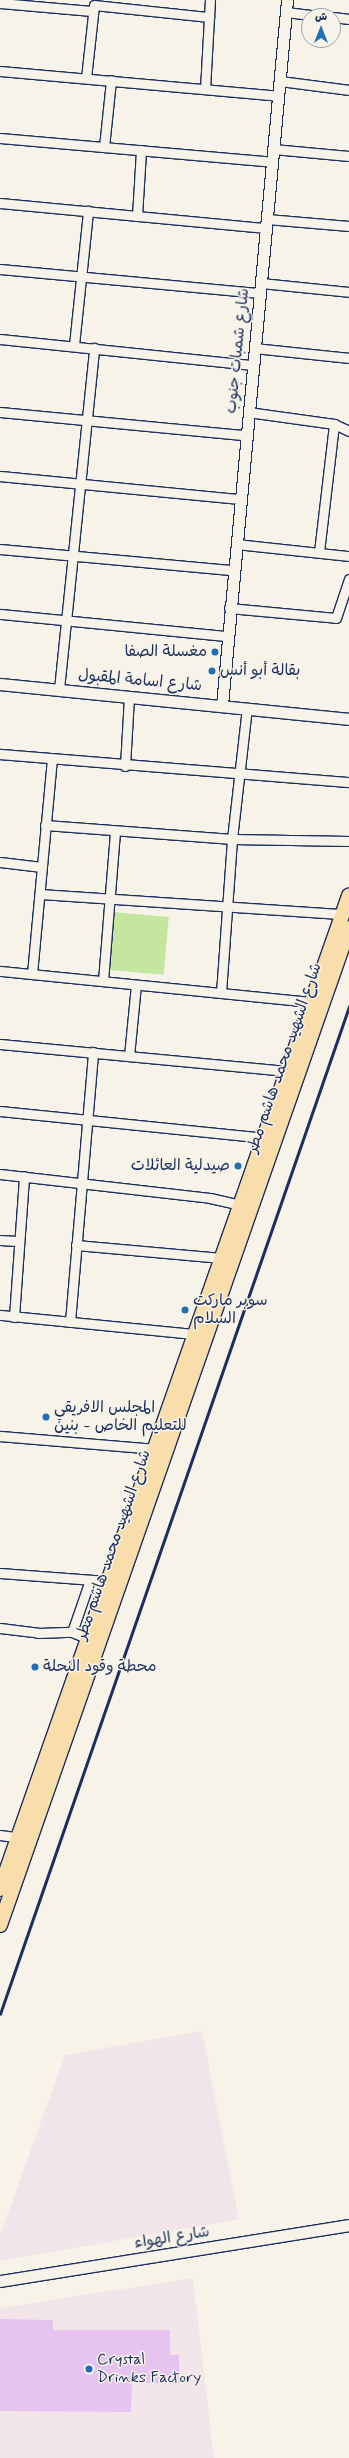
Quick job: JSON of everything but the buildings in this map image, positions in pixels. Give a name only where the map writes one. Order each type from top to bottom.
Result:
[{"type":"main road","name":"شارع الشهيد محمد هاشم مطر","points":[[93,1640],[107,1581],[349,896]]},
{"type":"main road","name":"شارع الشهيد محمد هاشم مطر","points":[[0,1925],[24,1839],[93,1640],[349,928]]},
{"type":"main road","name":"شارع الشهيد محمد هاشم مطر","points":[[0,1889],[24,1839]]},
{"type":"street","points":[[206,89],[210,0]]},
{"type":"street","name":"شارع شمبات جنوب","points":[[222,705],[226,636],[236,544],[245,435],[261,288],[287,0]]},
{"type":"street","points":[[0,3],[93,6],[209,17]]},
{"type":"street","points":[[86,78],[93,6]]},
{"type":"street","points":[[286,12],[301,14]]},
{"type":"street","points":[[0,72],[111,80],[278,96]]},
{"type":"street","points":[[104,146],[111,80]]},
{"type":"street","points":[[280,81],[349,90]]},
{"type":"street","points":[[0,138],[272,162]]},
{"type":"street","points":[[274,149],[349,156]]},
{"type":"street","points":[[137,216],[141,150]]},
{"type":"street","points":[[0,203],[137,216],[266,224],[349,226]]},
{"type":"street","points":[[74,346],[88,211]]},
{"type":"street","points":[[0,268],[81,277],[349,292]]},
{"type":"street","points":[[0,339],[253,364]]},
{"type":"street","points":[[59,689],[71,554],[94,348]]},
{"type":"street","points":[[254,348],[349,358]]},
{"type":"street","points":[[0,412],[245,435]]},
{"type":"street","points":[[248,412],[334,424],[349,431]]},
{"type":"street","points":[[319,552],[334,424]]},
{"type":"street","points":[[0,476],[240,499]]},
{"type":"street","points":[[236,544],[349,556]]},
{"type":"street","points":[[0,549],[71,554],[233,570]]},
{"type":"street","points":[[229,608],[336,618],[349,579]]},
{"type":"street","points":[[0,614],[226,636]]},
{"type":"street","name":"شارع اسامة المقبول","points":[[0,684],[222,705],[349,719]]},
{"type":"street","points":[[125,766],[129,696]]},
{"type":"street","points":[[221,993],[232,839],[247,708]]},
{"type":"street","points":[[0,754],[125,766],[239,772],[349,782]]},
{"type":"street","points":[[32,974],[52,759]]},
{"type":"street","points":[[45,825],[115,832],[232,839],[349,842]]},
{"type":"street","points":[[103,981],[115,832]]},
{"type":"street","points":[[0,862],[42,867]]},
{"type":"street","points":[[40,894],[109,900],[343,914]]},
{"type":"street","points":[[0,971],[311,1002]]},
{"type":"street","points":[[129,1056],[136,985]]},
{"type":"street","points":[[0,1044],[287,1071]]},
{"type":"street","points":[[70,1322],[88,1118],[92,1052]]},
{"type":"street","points":[[0,1111],[88,1118],[264,1138]]},
{"type":"street","points":[[0,1174],[82,1181],[210,1198],[240,1205]]},
{"type":"street","points":[[14,1317],[17,1241],[24,1176]]},
{"type":"street","points":[[0,1240],[17,1241]]},
{"type":"street","points":[[76,1245],[221,1258]]},
{"type":"street","points":[[0,1316],[194,1334]]},
{"type":"street","points":[[0,1436],[154,1448]]},
{"type":"street","points":[[0,1573],[107,1581]]},
{"type":"street","points":[[72,1632],[90,1580]]},
{"type":"street","points":[[0,1628],[38,1633],[72,1632],[93,1640]]},
{"type":"street","points":[[0,1835],[24,1839]]},
{"type":"street","name":"شارع الهواء","points":[[0,2281],[349,2225]]},
{"type":"shaded area","points":[[202,2031],[239,2219],[0,2261],[0,2236],[65,2055]]},
{"type":"shaded area","points":[[193,2278],[214,2458],[0,2458],[0,2308]]},
{"type":"green space","points":[[113,912],[169,917],[164,975],[108,970]]},
{"type":"railway","points":[[0,2014],[349,1007]]},
{"type":"place","name":"مغسلة الصفا","points":[[215,652]]},
{"type":"place","name":"بقالة أبو أنس","points":[[212,671]]},
{"type":"place","name":"صيدلية العائلات","points":[[238,1166]]},
{"type":"place","name":"سوبر ماركت السلام","points":[[185,1310]]},
{"type":"place","name":"المجلس الافريقي للتعليم الخاص - بنين","points":[[46,1417]]},
{"type":"place","name":"محطة وقود النحلة","points":[[35,1667]]},
{"type":"place","name":"Crystal Drinks Factory","points":[[89,2369]]}]
